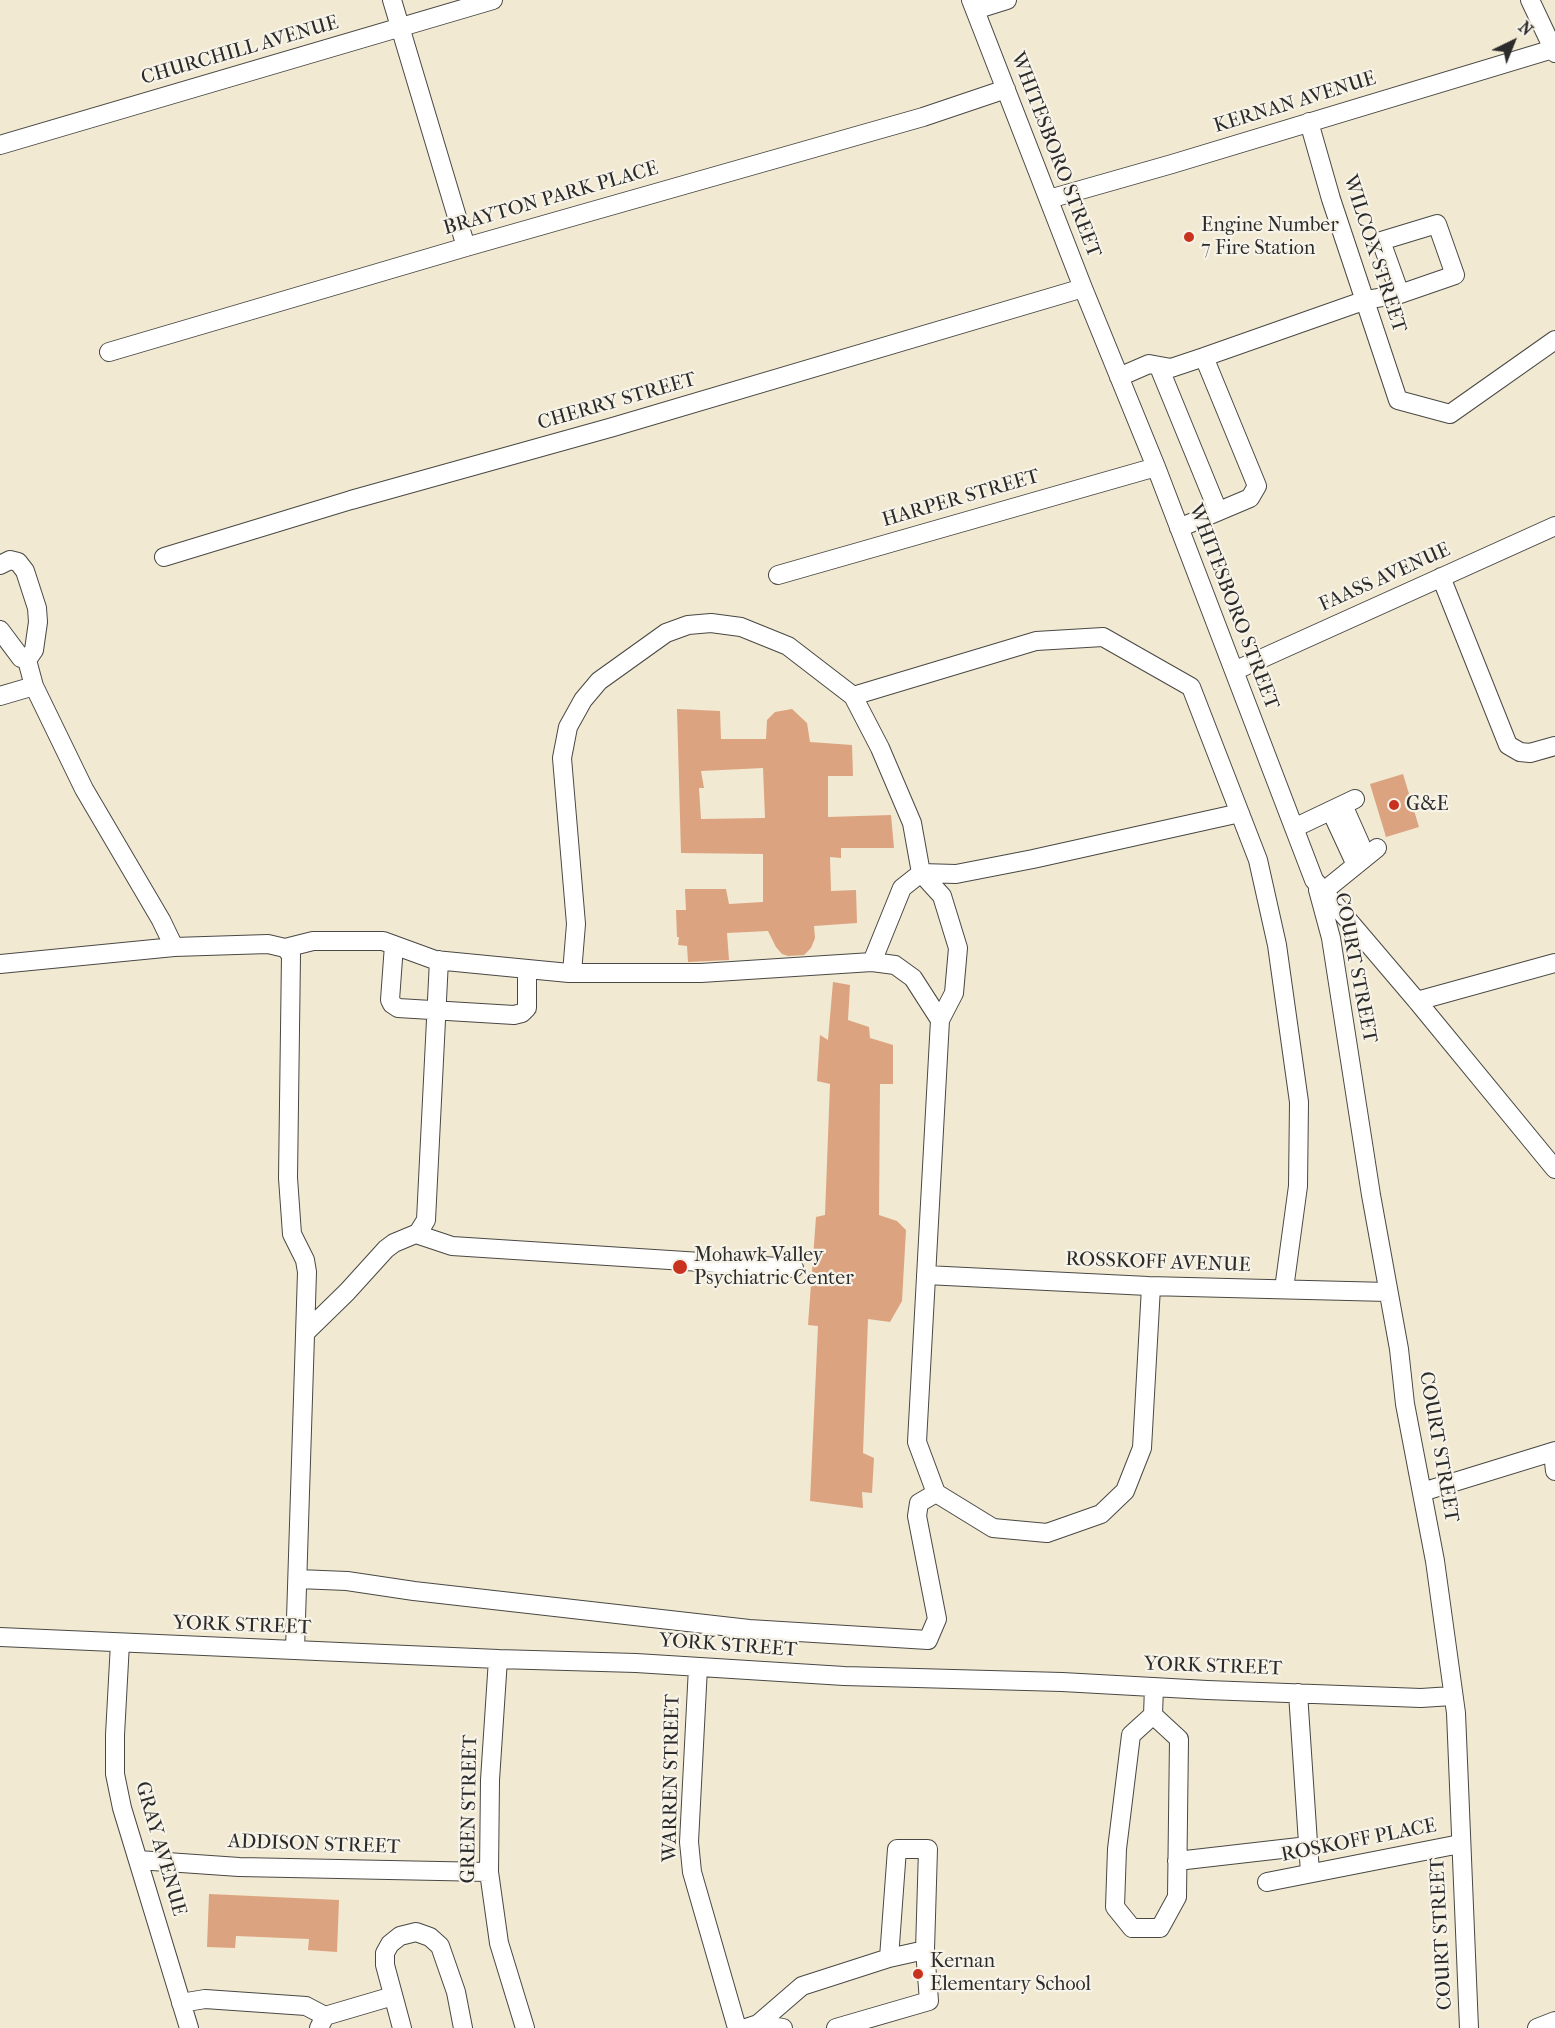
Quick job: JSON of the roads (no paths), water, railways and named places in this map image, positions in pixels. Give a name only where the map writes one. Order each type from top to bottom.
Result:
[{"type":"street","points":[[392,0],[465,247]]},
{"type":"street","name":"CHURCHILL AVENUE","points":[[0,145],[493,0]]},
{"type":"street","points":[[973,5],[1007,0]]},
{"type":"street","points":[[1530,0],[1554,51]]},
{"type":"street","name":"WHITESBORO STREET","points":[[973,5],[1083,288],[1156,467],[1294,828],[1319,885],[1555,1169]]},
{"type":"street","name":"KERNAN AVENUE","points":[[1049,199],[1554,51]]},
{"type":"street","name":"BRAYTON PARK PLACE","points":[[109,352],[465,247],[923,117],[1005,89]]},
{"type":"street","name":"WILCOX STREET","points":[[1309,122],[1331,199],[1398,400],[1450,414],[1555,340]]},
{"type":"street","points":[[1119,377],[1149,364],[1171,368],[1366,300],[1400,294],[1455,275],[1437,224],[1381,241],[1400,294]]},
{"type":"street","name":"CHERRY STREET","points":[[164,557],[351,500],[613,427],[1083,288]]},
{"type":"street","points":[[1179,528],[1250,498],[1257,486],[1204,357]]},
{"type":"street","points":[[1159,367],[1218,511]]},
{"type":"street","name":"HARPER STREET","points":[[778,575],[1156,467]]},
{"type":"street","name":"FAASS AVENUE","points":[[1234,671],[1555,526]]},
{"type":"street","points":[[4,557],[18,562],[25,571],[37,608],[38,622],[34,650],[27,660]]},
{"type":"street","points":[[1442,577],[1508,745],[1520,752],[1530,753],[1555,746]]},
{"type":"street","points":[[572,973],[576,924],[562,758],[568,727],[583,700],[599,681],[666,633],[688,625],[711,622],[741,627],[788,646],[853,696],[880,748],[912,823],[921,873],[942,896],[958,948],[954,993],[940,1020],[917,1442],[936,1493],[993,1527],[1047,1533],[1101,1514],[1125,1491],[1142,1448],[1152,1287]]},
{"type":"street","points":[[0,630],[21,658],[27,660]]},
{"type":"street","points":[[853,696],[1036,641],[1103,637],[1191,687],[1258,860],[1277,945],[1299,1102],[1298,1186],[1284,1289]]},
{"type":"street","points":[[27,660],[34,686],[84,789],[174,947]]},
{"type":"street","points":[[0,696],[34,686]]},
{"type":"street","points":[[1294,828],[1343,805],[1366,857],[1319,885]]},
{"type":"street","points":[[872,962],[902,888],[921,873],[956,874],[1239,813]]},
{"type":"street","name":"COURT STREET","points":[[1319,885],[1331,938],[1371,1195],[1435,1561],[1456,1713],[1469,2028]]},
{"type":"street","points":[[0,964],[174,947],[268,944],[285,948],[313,940],[383,941],[439,960],[572,973],[701,973],[872,962],[895,965],[913,978],[940,1020]]},
{"type":"street","points":[[394,945],[390,1000],[398,1008],[514,1015],[522,1013],[527,1008],[527,969]]},
{"type":"street","points":[[285,948],[291,955],[288,1178],[292,1234],[305,1260],[308,1272],[295,1650]]},
{"type":"street","points":[[306,1332],[347,1292],[386,1248],[416,1234],[426,1220],[439,960]]},
{"type":"street","points":[[1417,1001],[1555,963]]},
{"type":"street","points":[[416,1234],[452,1246],[794,1268]]},
{"type":"street","name":"ROSSKOFF AVENUE","points":[[926,1275],[1152,1287],[1388,1292]]},
{"type":"street","points":[[1422,1492],[1554,1451],[1555,1471]]},
{"type":"street","points":[[298,1579],[347,1581],[414,1591],[749,1629],[928,1640],[937,1619],[917,1516],[919,1503],[936,1493]]},
{"type":"street","name":"YORK STREET","points":[[0,1637],[698,1667],[844,1676],[1062,1682],[1421,1698],[1452,1696]]},
{"type":"street","name":"GRAY AVENUE","points":[[120,1643],[115,1774],[122,1808],[189,2028]]},
{"type":"street","name":"GREEN STREET","points":[[498,1659],[490,1780],[489,1872],[499,1943],[525,2028]]},
{"type":"street","name":"WARREN STREET","points":[[698,1667],[689,1842],[692,1872],[737,2028]]},
{"type":"street","points":[[1153,1715],[1179,1739],[1177,1897],[1160,1928],[1132,1928],[1115,1907],[1117,1849],[1131,1735],[1153,1715],[1154,1687]]},
{"type":"street","points":[[1298,1693],[1310,1873]]},
{"type":"street","name":"ROSKOFF PLACE","points":[[1267,1882],[1460,1844]]},
{"type":"street","points":[[1178,1861],[1308,1846]]},
{"type":"street","points":[[836,2028],[929,2001],[925,1950],[928,1849],[897,1849],[889,1958]]},
{"type":"street","name":"ADDISON STREET","points":[[138,1860],[239,1866],[489,1872]]},
{"type":"street","points":[[402,2028],[385,1965],[385,1953],[390,1944],[400,1936],[416,1932],[429,1937],[440,1946],[456,1992],[463,2028]]},
{"type":"street","points":[[752,2026],[802,1986],[889,1958],[925,1950]]},
{"type":"street","points":[[181,2003],[204,1999],[306,2006],[322,2022],[393,1996]]},
{"type":"street","points":[[1537,2028],[1555,2021]]},
{"type":"street","points":[[752,2026],[783,2028]]},
{"type":"place","name":"Engine Number 7 Fire Station","points":[[1189,237]]},
{"type":"place","name":"G&E","points":[[1394,805]]},
{"type":"place","name":"Mohawk Valley Psychiatric Center","points":[[680,1267]]},
{"type":"place","name":"Kernan Elementary School","points":[[918,1974]]}]
